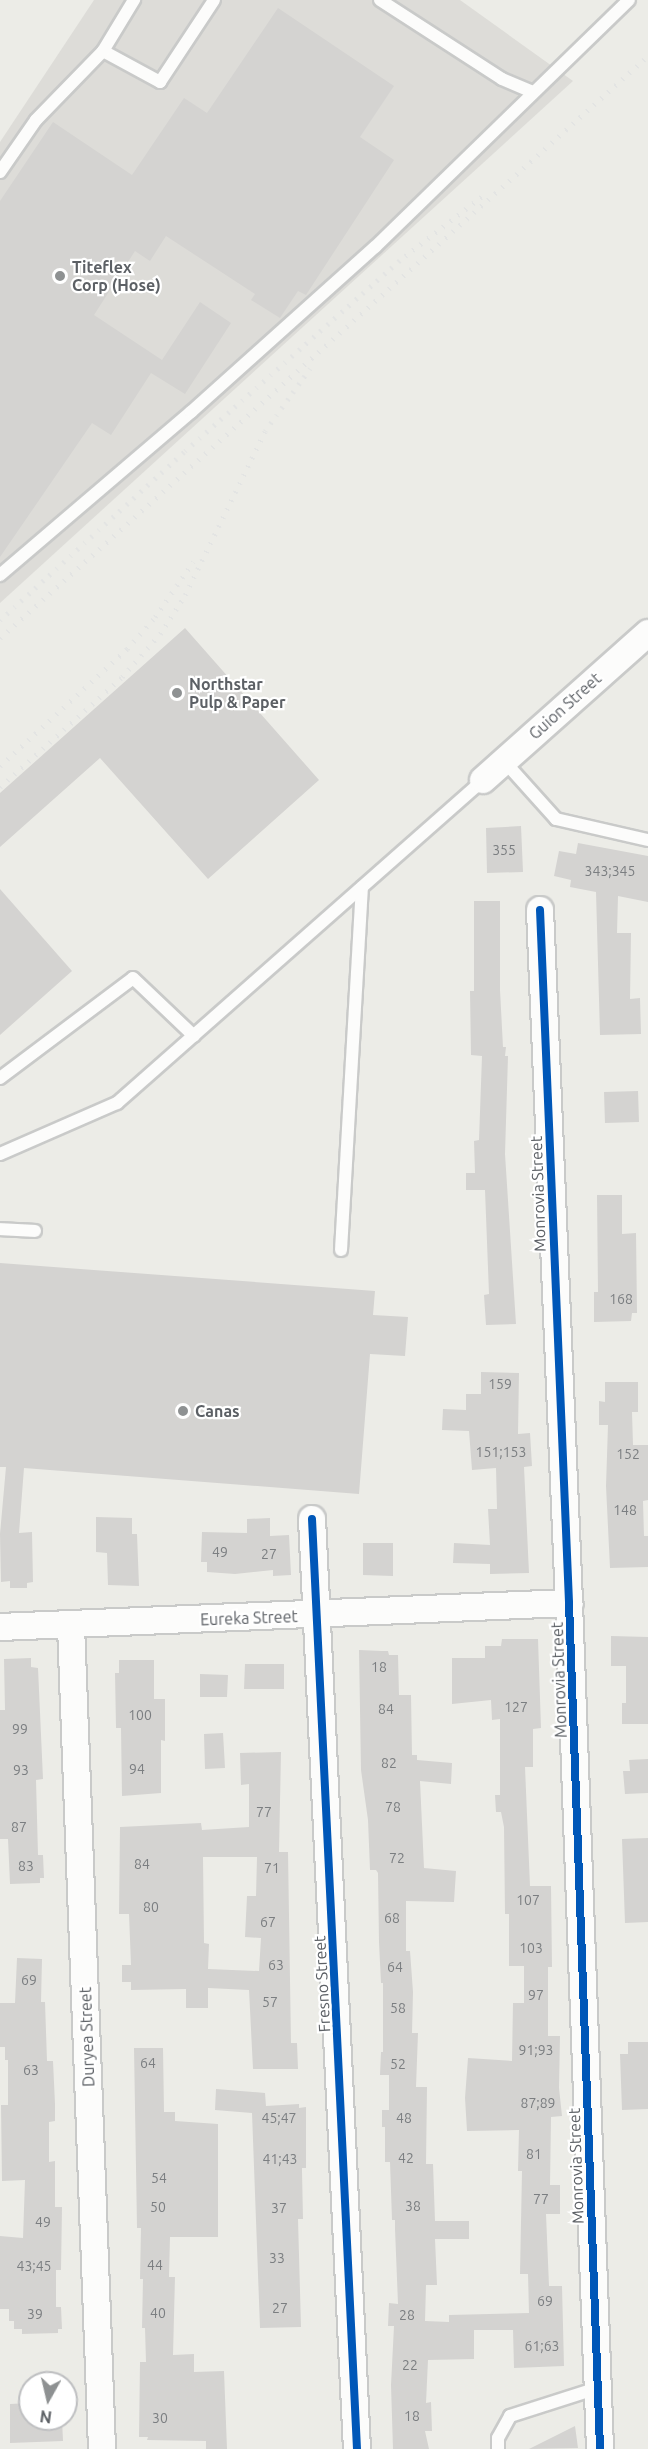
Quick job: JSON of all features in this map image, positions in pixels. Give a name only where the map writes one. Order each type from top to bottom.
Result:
[{"type":"street","name":"Guion Street","points":[[483,780],[648,633]]},
{"type":"street","name":"Monrovia Street","points":[[540,910],[569,1603],[600,2449]]},
{"type":"street","name":"Fresno Street","points":[[312,1519],[357,2449]]},
{"type":"street","name":"Eureka Street","points":[[0,1627],[71,1626],[569,1603]]},
{"type":"street","name":"Duryea Street","points":[[71,1626],[102,2449]]},
{"type":"lane","points":[[0,172],[36,120],[103,51],[134,0]]},
{"type":"lane","points":[[103,51],[160,82],[214,0]]},
{"type":"lane","points":[[380,0],[502,79],[531,92]]},
{"type":"lane","points":[[0,575],[191,412],[375,247],[531,92],[629,0]]},
{"type":"lane","points":[[504,761],[556,819],[648,840]]},
{"type":"lane","points":[[2,1150],[117,1103],[483,780]]},
{"type":"lane","points":[[341,1250],[362,888]]},
{"type":"lane","points":[[0,1078],[133,978],[194,1036]]},
{"type":"lane","points":[[0,1229],[35,1231]]},
{"type":"lane","points":[[498,2449],[498,2438],[510,2416],[598,2388]]},
{"type":"shaded area","points":[[94,0],[460,0],[573,81],[0,603],[0,142]]},
{"type":"building","name":"Titeflex Corp (Hose)","points":[[278,8],[394,86],[360,137],[394,160],[306,295],[298,291],[280,318],[251,300],[255,294],[166,236],[150,261],[135,251],[94,315],[162,360],[200,302],[231,323],[185,394],[151,373],[111,435],[92,423],[0,557],[0,201],[53,122],[132,175],[184,98],[207,113]]},
{"type":"building","name":"Northstar Pulp & Paper","points":[[185,628],[319,780],[208,879],[100,758],[0,847],[0,793]]},
{"type":"building","points":[[521,826],[523,872],[487,873],[486,828]]},
{"type":"building","points":[[578,843],[648,856],[648,902],[618,896],[617,933],[631,933],[630,999],[640,998],[641,1034],[600,1035],[596,892],[570,887],[571,880],[554,876],[559,851],[576,854]]},
{"type":"building","points":[[0,889],[72,971],[0,1035]]},
{"type":"building","points":[[474,901],[500,901],[500,990],[503,1047],[506,1047],[505,1056],[508,1056],[505,1154],[516,1324],[486,1325],[484,1295],[489,1294],[485,1190],[466,1190],[466,1173],[475,1173],[474,1141],[479,1140],[482,1056],[471,1055],[470,991],[474,991]]},
{"type":"building","points":[[638,1091],[639,1122],[605,1123],[604,1092]]},
{"type":"building","points":[[597,1195],[622,1195],[622,1234],[636,1233],[637,1313],[632,1313],[631,1321],[594,1322],[594,1292],[598,1292]]},
{"type":"building","name":"Canas","points":[[0,1263],[375,1291],[373,1315],[408,1317],[405,1356],[370,1354],[359,1494],[24,1468],[19,1533],[32,1532],[33,1582],[27,1583],[27,1588],[10,1588],[10,1581],[1,1582],[0,1534],[6,1467],[0,1467]]},
{"type":"building","points":[[481,1372],[519,1373],[518,1434],[530,1433],[532,1466],[524,1467],[529,1573],[490,1574],[490,1564],[453,1563],[454,1543],[490,1545],[488,1509],[497,1509],[496,1468],[472,1470],[469,1431],[442,1430],[443,1409],[466,1410],[466,1394],[481,1394]]},
{"type":"building","points":[[605,1382],[638,1382],[638,1412],[632,1412],[633,1445],[648,1445],[648,1500],[643,1501],[644,1536],[648,1536],[648,1567],[610,1568],[606,1486],[608,1425],[599,1425],[599,1401],[605,1402]]},
{"type":"building","points":[[96,1517],[132,1518],[132,1534],[137,1534],[139,1586],[108,1585],[107,1553],[96,1552]]},
{"type":"building","points":[[270,1518],[270,1536],[289,1535],[291,1575],[273,1576],[273,1570],[235,1574],[207,1572],[207,1562],[201,1562],[202,1532],[247,1533],[247,1519]]},
{"type":"building","points":[[363,1543],[393,1543],[393,1576],[363,1575]]},
{"type":"building","points":[[611,1636],[648,1637],[648,1724],[622,1724],[622,1703],[626,1703],[626,1666],[611,1666]]},
{"type":"building","points":[[502,1639],[538,1639],[541,1728],[533,1729],[533,1767],[525,1767],[530,1886],[551,1886],[552,1967],[548,1967],[548,2036],[560,2036],[559,2088],[562,2116],[551,2117],[550,2185],[560,2185],[560,2214],[546,2214],[549,2286],[562,2286],[564,2366],[514,2368],[513,2330],[474,2330],[474,2359],[428,2360],[426,2403],[431,2402],[432,2431],[425,2431],[429,2449],[393,2449],[391,2385],[394,2326],[388,2326],[389,2303],[398,2304],[390,2162],[385,2162],[385,2127],[382,2127],[382,2110],[389,2110],[389,2075],[380,2075],[381,2052],[383,2052],[383,1983],[381,1983],[379,1942],[378,1873],[376,1870],[370,1870],[368,1820],[361,1770],[359,1650],[388,1651],[389,1655],[398,1655],[399,1695],[411,1695],[412,1755],[417,1755],[417,1760],[452,1763],[451,1784],[420,1781],[424,1868],[456,1871],[454,1902],[406,1901],[406,1951],[410,1951],[413,1992],[412,2033],[418,2033],[416,2087],[427,2087],[426,2164],[433,2164],[435,2221],[469,2221],[469,2239],[435,2239],[437,2285],[426,2285],[425,2321],[449,2322],[449,2315],[529,2313],[528,2274],[520,2274],[522,2171],[518,2171],[519,2130],[467,2131],[465,2098],[468,2058],[512,2061],[513,2003],[524,2003],[524,1966],[509,1966],[509,1914],[505,1914],[504,1827],[501,1812],[496,1812],[495,1795],[500,1795],[500,1719],[492,1720],[491,1700],[452,1704],[452,1658],[485,1658],[485,1646],[501,1646]]},
{"type":"building","points":[[31,1658],[31,1667],[38,1668],[43,1779],[36,1780],[38,1855],[43,1855],[44,1878],[40,1878],[40,1883],[10,1884],[8,1839],[0,1839],[0,1710],[5,1710],[4,1659]]},
{"type":"building","points":[[119,1660],[154,1660],[154,1699],[165,1699],[165,1741],[161,1740],[161,1793],[122,1796],[121,1728],[116,1728],[115,1673],[119,1673]]},
{"type":"building","points":[[245,1664],[284,1664],[284,1689],[244,1689]]},
{"type":"building","points":[[200,1674],[228,1675],[227,1697],[200,1697]]},
{"type":"building","points":[[223,1733],[225,1768],[205,1769],[204,1734]]},
{"type":"building","points":[[281,1752],[279,1852],[288,1852],[291,2043],[297,2043],[298,2069],[253,2069],[249,1990],[208,1988],[208,2008],[186,2008],[186,1989],[131,1990],[131,1982],[122,1982],[122,1965],[131,1965],[129,1914],[119,1914],[120,1827],[201,1823],[202,1830],[249,1827],[249,1784],[241,1785],[240,1753]],"holes":[[[203,1857],[257,1857],[256,1896],[247,1896],[245,1937],[261,1938],[259,1971],[208,1969],[209,1944],[204,1943]]]},
{"type":"building","points":[[648,1759],[648,1793],[625,1794],[623,1771],[630,1771],[629,1760]]},
{"type":"building","points":[[648,1838],[648,1922],[625,1923],[622,1839]]},
{"type":"building","points":[[17,1958],[42,1959],[41,2002],[45,2002],[47,2061],[53,2061],[55,2104],[55,2121],[49,2122],[49,2162],[55,2161],[55,2207],[62,2207],[61,2270],[56,2270],[56,2307],[61,2307],[62,2329],[58,2329],[58,2333],[22,2334],[22,2329],[14,2329],[14,2321],[9,2321],[9,2309],[0,2309],[0,2236],[23,2238],[25,2180],[2,2181],[1,2105],[8,2105],[8,2060],[5,2060],[5,2047],[0,2047],[0,2003],[15,2003]]},
{"type":"building","points":[[628,2042],[648,2042],[648,2109],[622,2110],[620,2054],[628,2054]]},
{"type":"building","points":[[134,2048],[163,2048],[164,2112],[175,2112],[175,2121],[218,2124],[218,2237],[170,2237],[169,2277],[175,2277],[173,2355],[194,2354],[194,2372],[224,2371],[227,2449],[206,2449],[206,2441],[147,2440],[148,2437],[139,2437],[140,2362],[146,2362],[145,2328],[142,2328],[143,2279],[140,2279],[141,2228],[137,2228]]},
{"type":"building","points":[[216,2089],[265,2093],[266,2106],[299,2104],[299,2108],[306,2107],[306,2168],[302,2168],[303,2219],[298,2219],[301,2327],[260,2328],[252,2113],[215,2110]]},
{"type":"building","points":[[10,2404],[18,2404],[18,2431],[63,2431],[63,2441],[10,2443]]},
{"type":"building","points":[[575,2426],[578,2448],[529,2449]]},
{"type":"railway","points":[[0,638],[648,56]]},
{"type":"railway","points":[[0,620],[185,451],[405,256],[485,194]]},
{"type":"railway","points":[[0,787],[122,677],[160,634],[185,595],[265,431],[311,367]]},
{"type":"railway","points":[[0,766],[127,649],[155,617],[193,562]]},
{"type":"cycle path","points":[[540,910],[569,1603],[600,2449]]},
{"type":"cycle path","points":[[312,1519],[357,2449]]},
{"type":"place","name":"Titeflex Corp (Hose)","points":[[60,276]]},
{"type":"place","name":"Northstar Pulp & Paper","points":[[177,693]]},
{"type":"place","name":"Canas","points":[[183,1411]]}]
